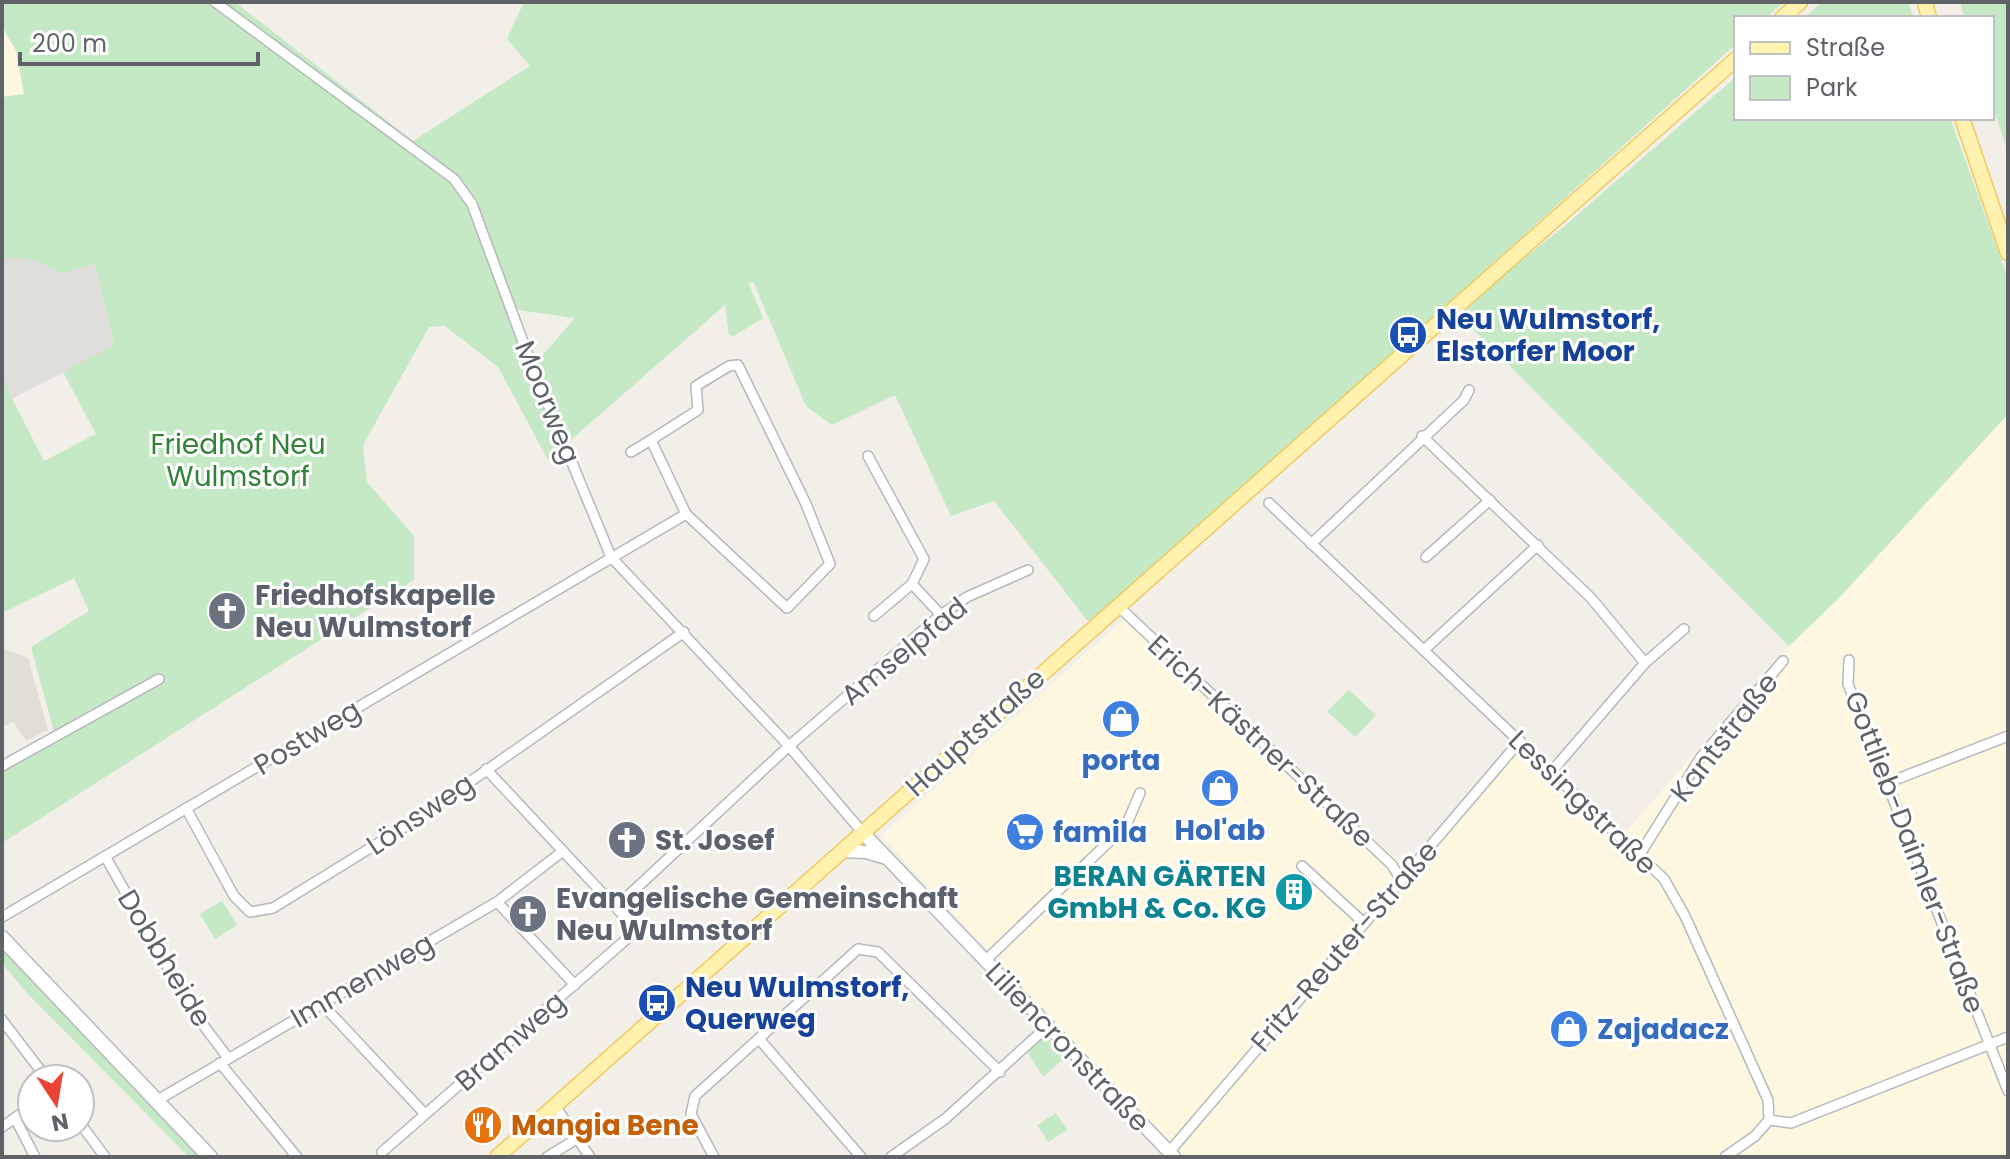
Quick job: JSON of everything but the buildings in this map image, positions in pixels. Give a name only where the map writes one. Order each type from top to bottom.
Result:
[{"type":"main road","points":[[1784,16],[1800,2]]},
{"type":"main road","name":"Hauptstraße","points":[[497,1157],[1734,61]]},
{"type":"main road","points":[[1963,120],[2008,253]]},
{"type":"main road","points":[[2,938],[210,1157]]},
{"type":"street","name":"Moorweg","points":[[215,2],[454,179],[476,214],[532,366],[611,557],[789,746],[863,833]]},
{"type":"street","points":[[631,452],[698,410],[696,386],[729,366],[738,365],[806,504],[830,564],[787,608]]},
{"type":"street","points":[[1311,544],[1422,436],[1464,400],[1469,390]]},
{"type":"street","points":[[1422,436],[1591,598],[1645,663]]},
{"type":"street","points":[[651,440],[686,514],[796,616]]},
{"type":"street","points":[[868,456],[924,559],[912,584],[874,616]]},
{"type":"street","points":[[1426,557],[1490,500]]},
{"type":"street","name":"Lessingstraße","points":[[1269,503],[1664,879],[1685,916],[1768,1100],[1769,1120]]},
{"type":"street","name":"Postweg","points":[[2,917],[686,514]]},
{"type":"street","points":[[1424,650],[1538,545]]},
{"type":"street","name":"Amselpfad","points":[[616,907],[789,746],[941,615],[967,597],[1028,570]]},
{"type":"street","points":[[912,584],[941,615]]},
{"type":"street","name":"Erich-Kästner-Straße","points":[[1117,605],[1377,851],[1401,880]]},
{"type":"street","points":[[1552,771],[1645,663],[1684,629]]},
{"type":"street","name":"Lönsweg","points":[[186,808],[234,896],[250,912],[273,908],[414,821],[684,632]]},
{"type":"street","name":"Gottlieb-Daimler-Straße","points":[[1849,660],[1848,684],[2008,1091]]},
{"type":"street","name":"Kantstraße","points":[[1640,854],[1701,757],[1783,661]]},
{"type":"street","points":[[2,766],[159,679]]},
{"type":"street","points":[[1887,783],[2008,736]]},
{"type":"street","name":"Fritz-Reuter-Straße","points":[[1172,1154],[1520,741]]},
{"type":"street","points":[[486,769],[616,907]]},
{"type":"street","points":[[985,961],[1117,834],[1128,821],[1140,793]]},
{"type":"street","name":"Liliencronstraße","points":[[863,833],[1172,1154]]},
{"type":"street","name":"Immenweg","points":[[156,1101],[497,902],[563,851]]},
{"type":"street","points":[[842,851],[866,852],[886,858]]},
{"type":"street","name":"Dobbheide","points":[[105,856],[224,1061],[297,1157]]},
{"type":"street","points":[[1302,866],[1364,923]]},
{"type":"street","points":[[497,902],[575,985]]},
{"type":"street","name":"Bramweg","points":[[382,1152],[637,930],[616,907]]},
{"type":"street","points":[[714,1157],[691,1114],[695,1096],[858,949],[878,952],[1000,1072]]},
{"type":"street","points":[[321,1003],[425,1114]]},
{"type":"street","points":[[2,1020],[35,1063]]},
{"type":"street","points":[[891,1157],[945,1119],[1048,1026]]},
{"type":"street","points":[[1725,1157],[1755,1136],[1769,1120],[1791,1123],[2008,1037]]},
{"type":"street","points":[[760,1040],[861,1157]]},
{"type":"street","points":[[555,1106],[590,1157]]},
{"type":"street","points":[[2,1127],[15,1118],[35,1157]]},
{"type":"street","points":[[547,1157],[578,1138]]},
{"type":"shaded area","points":[[2,26],[16,51],[24,94],[2,97]]},
{"type":"shaded area","points":[[20,256],[39,260],[61,274],[95,264],[114,347],[11,399],[2,379],[2,258]]},
{"type":"shaded area","points":[[2008,414],[2008,1157],[1181,1157],[881,836],[1131,613],[1406,868],[1520,739],[1622,836],[1789,646],[1839,598]]},
{"type":"shaded area","points":[[2,648],[28,658],[48,730],[26,741],[13,722],[2,727]]},
{"type":"green space","name":"Friedhof Neu Wulmstorf","points":[[2,2],[235,2],[413,141],[530,66],[507,39],[524,2],[1784,2],[1768,16],[1734,16],[1734,46],[1091,625],[994,501],[951,516],[895,395],[832,425],[806,406],[753,281],[749,284],[763,318],[734,336],[729,335],[725,305],[548,460],[498,367],[445,326],[429,327],[363,445],[367,482],[414,536],[414,580],[2,843],[2,768],[56,739],[31,647],[89,611],[74,578],[2,613],[2,379],[44,461],[96,434],[63,372],[114,346],[95,264],[61,274],[33,261],[2,258],[2,97],[24,94],[16,51],[2,26]],"holes":[[[512,309],[575,318],[533,366]]]},
{"type":"green space","points":[[1822,2],[1908,2],[1913,16],[1806,16]]},
{"type":"green space","points":[[1960,2],[2008,2],[2008,153],[1994,109],[1994,16],[1964,16]]},
{"type":"green space","points":[[1734,79],[1734,120],[1951,120],[2008,278],[2008,414],[1839,598],[1789,646],[1455,311],[1561,229]]},
{"type":"green space","points":[[1349,690],[1376,715],[1355,737],[1327,711]]},
{"type":"green space","points":[[222,901],[237,925],[215,939],[200,914]]},
{"type":"green space","points":[[2,947],[201,1157],[189,1157],[26,992],[2,963]]},
{"type":"green space","points":[[1046,1033],[1068,1055],[1043,1077],[1027,1051]]},
{"type":"green space","points":[[1056,1113],[1067,1130],[1048,1142],[1037,1125]]},
{"type":"place","name":"Neu Wulmstorf, Elstorfer Moor","points":[[1408,335]]},
{"type":"place","name":"Friedhofskapelle Neu Wulmstorf","points":[[227,611]]},
{"type":"place","name":"porta","points":[[1121,719]]},
{"type":"place","name":"Hol'ab","points":[[1220,788]]},
{"type":"place","name":"famila","points":[[1025,832]]},
{"type":"place","name":"St. Josef","points":[[627,840]]},
{"type":"place","name":"BERAN GÄRTEN GmbH & Co. KG","points":[[1294,892]]},
{"type":"place","name":"Evangelische Gemeinschaft Neu Wulmstorf","points":[[528,914]]},
{"type":"place","name":"Neu Wulmstorf, Querweg","points":[[657,1003]]},
{"type":"place","name":"Zajadacz","points":[[1569,1029]]},
{"type":"place","name":"Mangia Bene","points":[[483,1125]]}]
